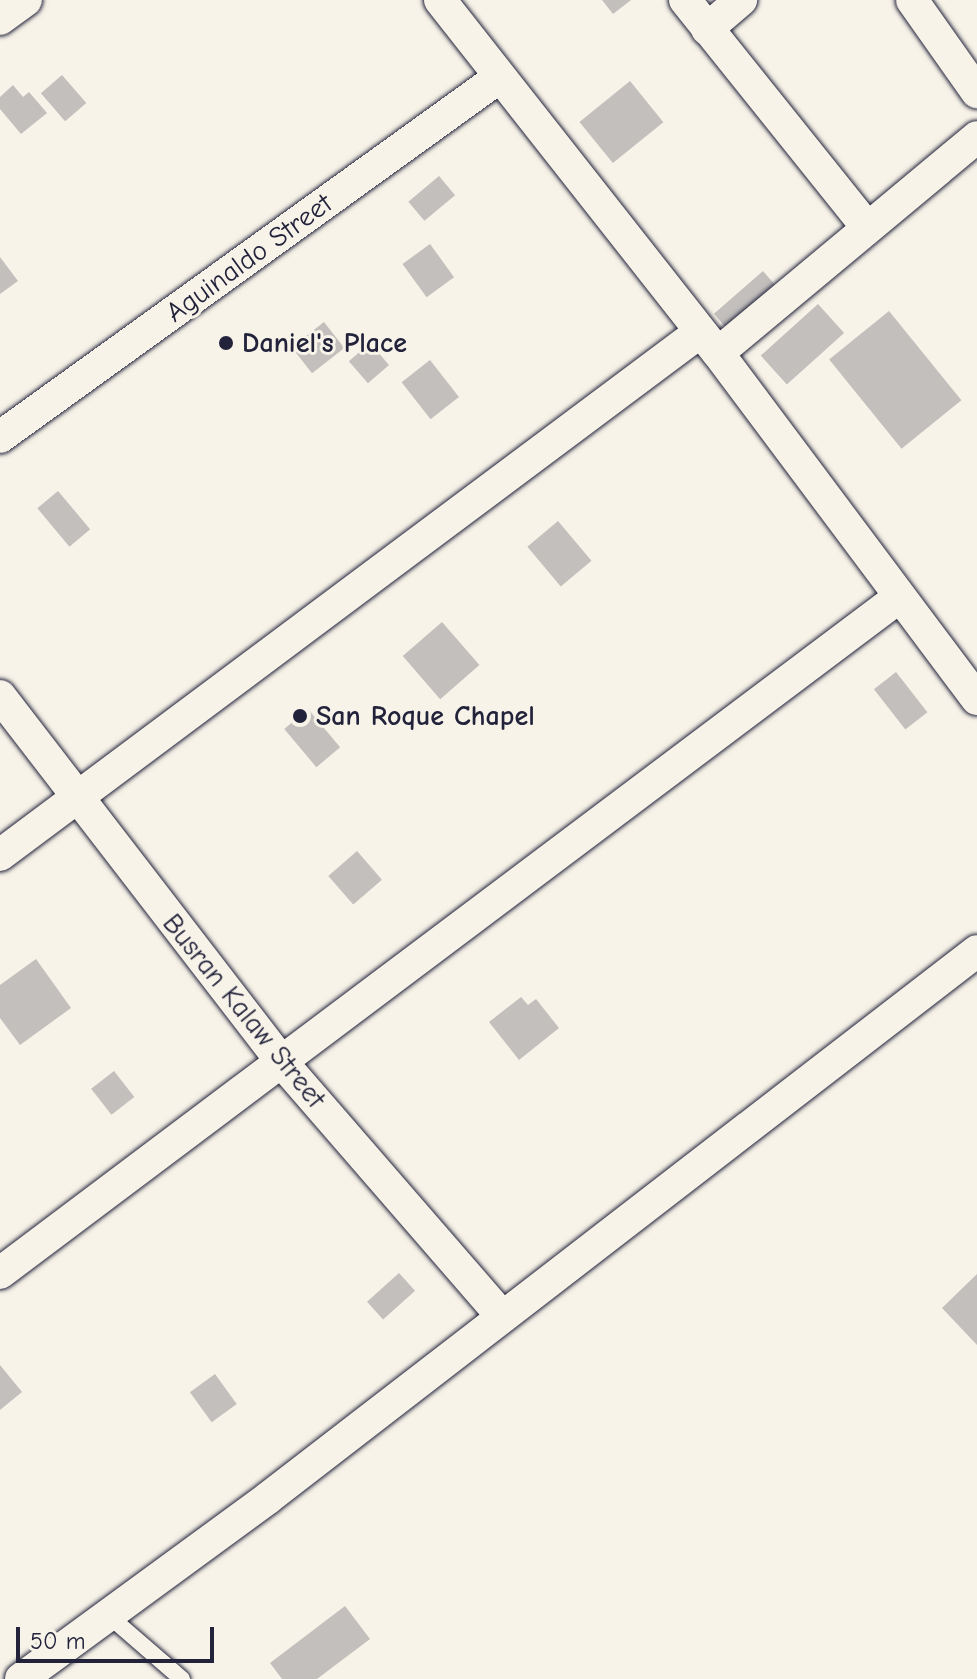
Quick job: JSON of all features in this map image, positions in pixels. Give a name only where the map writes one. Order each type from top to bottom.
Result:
[{"type":"street","points":[[0,19],[26,0]]},
{"type":"street","points":[[440,0],[497,79],[709,342],[898,598],[977,699]]},
{"type":"street","points":[[685,0],[865,225]]},
{"type":"street","points":[[707,29],[741,0]]},
{"type":"street","points":[[912,0],[977,92]]},
{"type":"street","name":"Aguinaldo Street","points":[[0,437],[497,79]]},
{"type":"street","points":[[0,855],[709,342],[977,137]]},
{"type":"street","points":[[0,1273],[898,598]]},
{"type":"street","name":"Busran Kalaw Street","points":[[0,696],[75,799],[280,1060],[501,1315]]},
{"type":"street","points":[[21,1679],[268,1498],[501,1315],[977,951]]},
{"type":"lane","points":[[108,1615],[182,1679]]},
{"type":"building","points":[[602,0],[631,0],[613,14]]},
{"type":"building","points":[[62,75],[86,103],[65,121],[41,93]]},
{"type":"building","points":[[630,81],[663,122],[613,163],[579,122]]},
{"type":"building","points":[[13,85],[23,97],[29,92],[47,113],[21,134],[0,109],[0,97]]},
{"type":"building","points":[[439,176],[455,195],[424,221],[408,202]]},
{"type":"building","points":[[430,244],[454,277],[427,297],[402,264]]},
{"type":"building","points":[[0,257],[18,281],[0,294]]},
{"type":"building","points":[[763,271],[784,295],[735,338],[714,314]]},
{"type":"building","points":[[818,304],[844,333],[787,385],[761,356]]},
{"type":"building","points":[[889,311],[961,400],[902,449],[829,359]]},
{"type":"building","points":[[324,322],[344,348],[312,373],[292,347]]},
{"type":"building","points":[[370,343],[389,365],[368,383],[349,361]]},
{"type":"building","points":[[430,360],[459,397],[431,419],[402,382]]},
{"type":"building","points":[[58,491],[90,529],[69,547],[37,508]]},
{"type":"building","points":[[558,521],[591,561],[561,587],[527,547]]},
{"type":"building","points":[[442,622],[479,665],[440,699],[403,656]]},
{"type":"building","points":[[896,672],[927,712],[905,729],[874,689]]},
{"type":"building","points":[[308,709],[340,747],[316,767],[284,729]]},
{"type":"building","points":[[357,851],[382,880],[353,905],[328,876]]},
{"type":"building","points":[[36,959],[71,1008],[20,1045],[0,1018],[0,985]]},
{"type":"building","points":[[521,997],[528,1005],[536,999],[559,1028],[519,1060],[489,1022]]},
{"type":"building","points":[[114,1071],[134,1097],[111,1115],[91,1089]]},
{"type":"building","points":[[399,1273],[415,1291],[383,1320],[367,1302]]},
{"type":"building","points":[[977,1274],[977,1345],[942,1308]]},
{"type":"building","points":[[0,1365],[22,1392],[0,1410]]},
{"type":"building","points":[[215,1374],[237,1404],[212,1422],[190,1392]]},
{"type":"building","points":[[345,1606],[370,1639],[317,1679],[282,1679],[270,1663]]},
{"type":"place","name":"Daniel's Place","points":[[226,343]]},
{"type":"place","name":"San Roque Chapel","points":[[300,716]]}]
